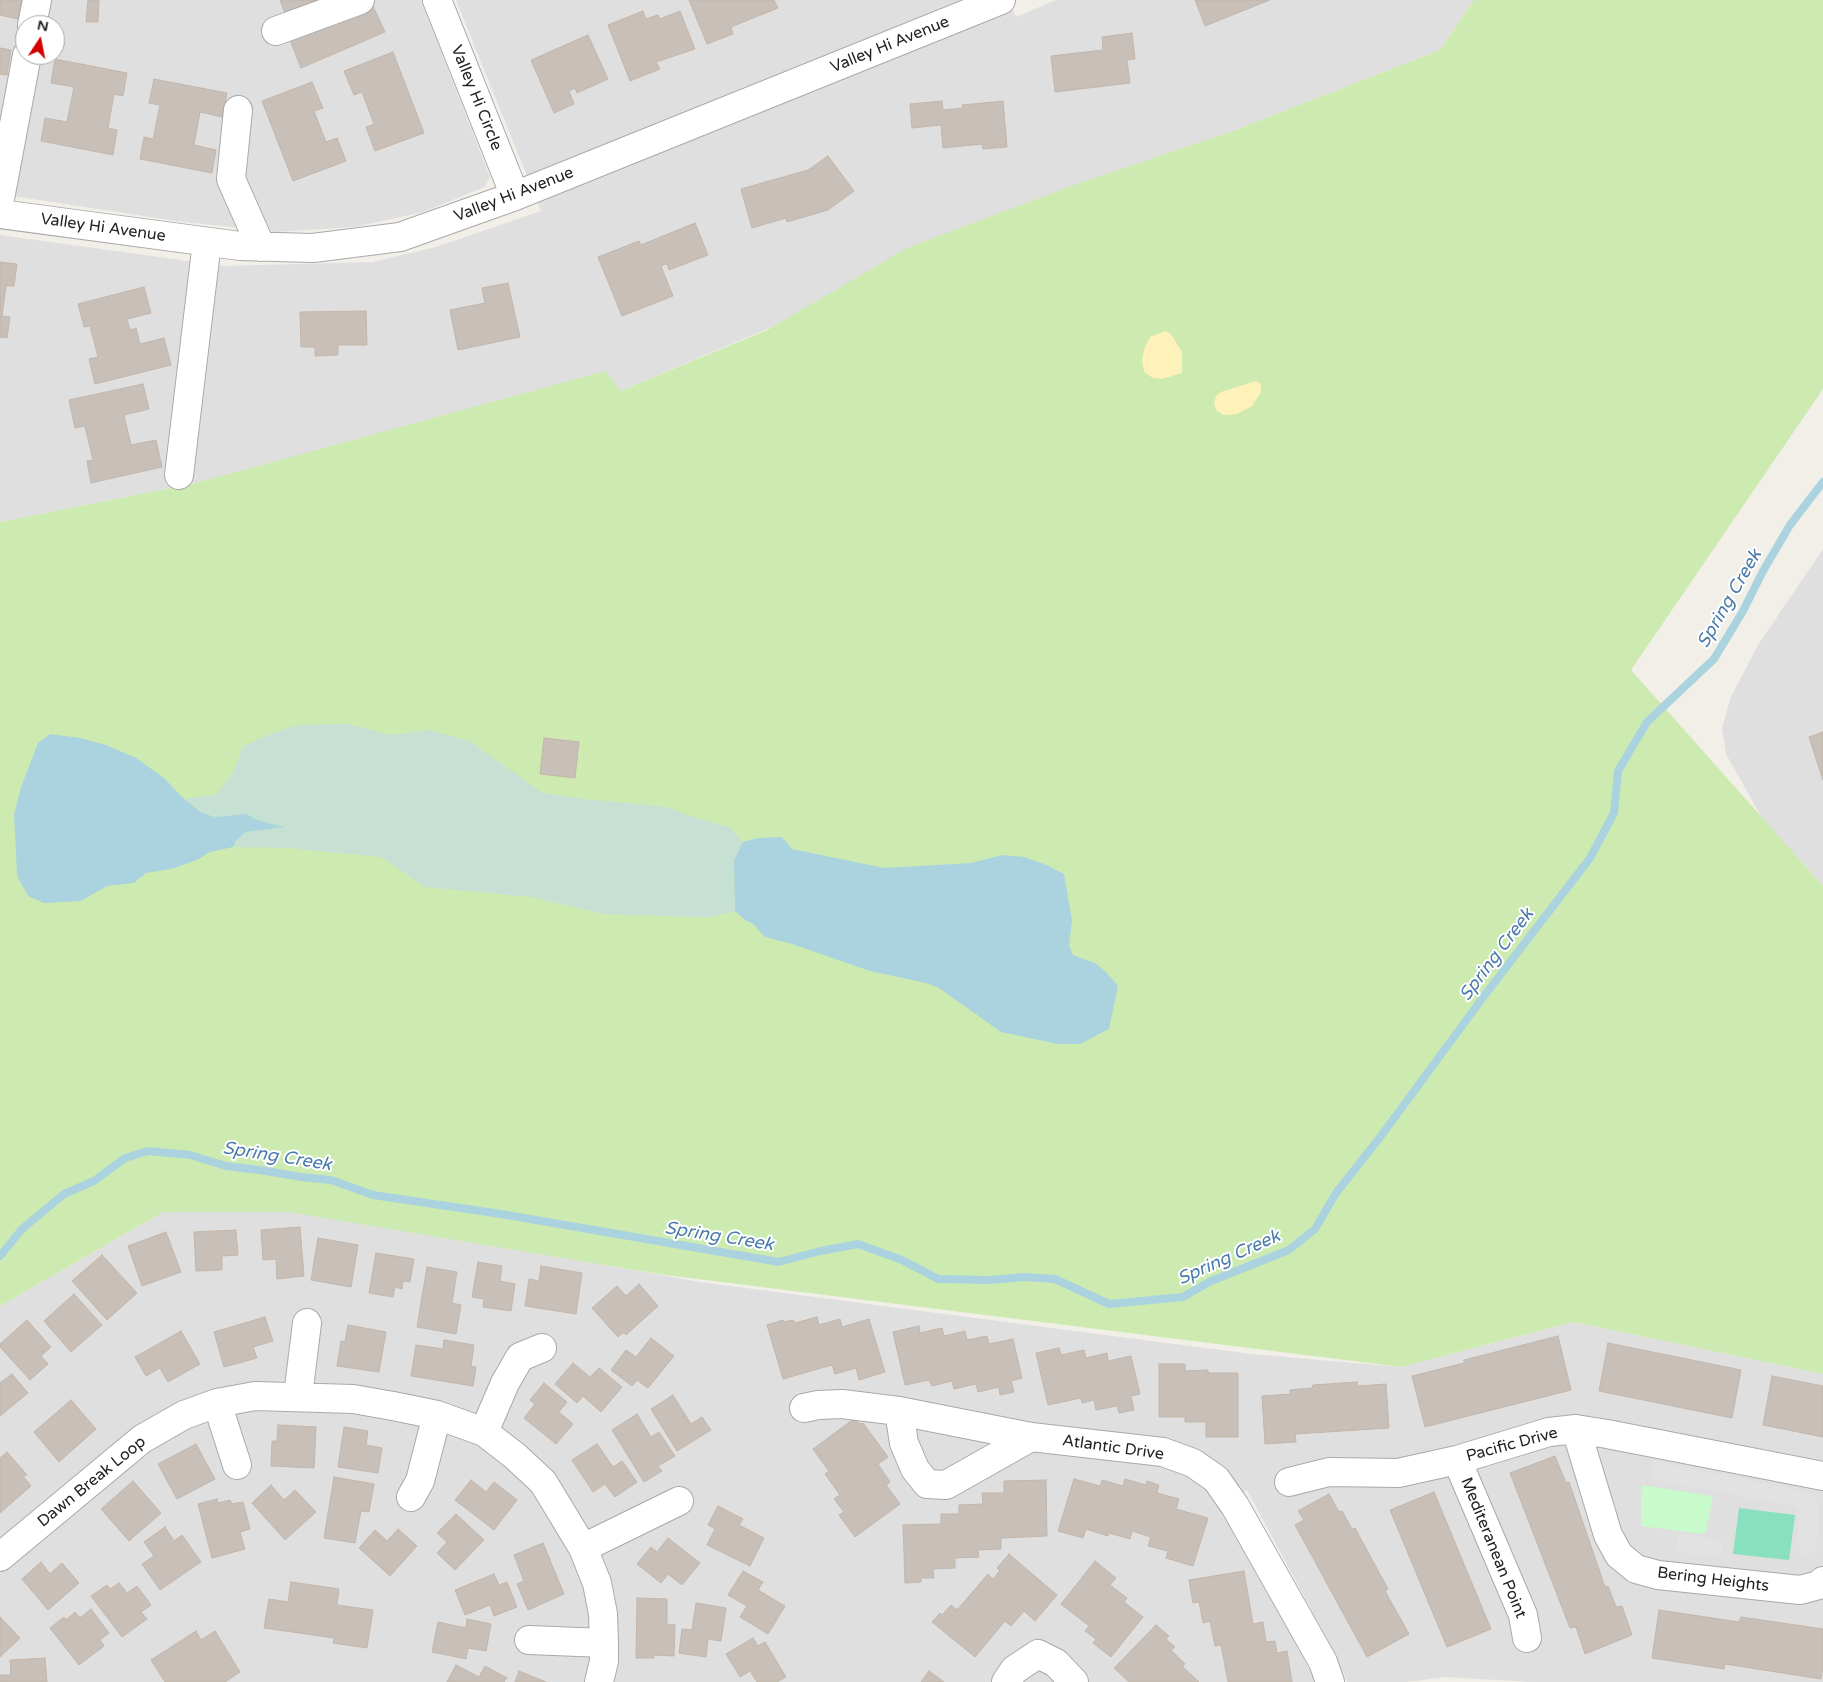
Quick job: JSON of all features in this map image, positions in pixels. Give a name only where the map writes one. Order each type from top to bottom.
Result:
[{"type":"street","points":[[34,15],[37,0]]},
{"type":"street","points":[[276,31],[360,0]]},
{"type":"street","name":"Valley Hi Circle","points":[[437,0],[515,196]]},
{"type":"street","name":"Valley Hi Avenue","points":[[0,214],[240,246],[313,248],[400,237],[515,196],[1001,0]]},
{"type":"street","points":[[0,199],[24,65]]},
{"type":"street","points":[[238,110],[231,179],[262,247]]},
{"type":"street","points":[[180,475],[207,242]]},
{"type":"street","points":[[298,1396],[307,1323]]},
{"type":"street","points":[[484,1432],[505,1383],[520,1357],[542,1348]]},
{"type":"street","name":"Dawn Break Loop","points":[[0,1557],[142,1438],[184,1415],[217,1403],[254,1396],[298,1396],[353,1400],[393,1406],[437,1416],[484,1432],[515,1456],[543,1482],[584,1548],[597,1583],[603,1614],[605,1681]]},
{"type":"street","points":[[217,1403],[237,1465]]},
{"type":"street","name":"Atlantic Drive","points":[[804,1408],[818,1405],[842,1404],[899,1411],[1031,1437],[1163,1452],[1192,1464],[1216,1479],[1240,1515],[1322,1662],[1330,1682]]},
{"type":"street","points":[[899,1411],[904,1443],[915,1469],[927,1484],[946,1484],[1031,1437]]},
{"type":"street","points":[[412,1497],[420,1481],[437,1416]]},
{"type":"street","name":"Pacific Drive","points":[[1289,1482],[1329,1472],[1398,1473],[1457,1460],[1549,1432],[1576,1429],[1823,1476]]},
{"type":"street","name":"Bering Heights","points":[[1576,1429],[1608,1535],[1619,1555],[1636,1569],[1658,1575],[1800,1590],[1819,1585],[1823,1581]]},
{"type":"street","name":"Mediteranean Point","points":[[1457,1460],[1523,1615],[1526,1638]]},
{"type":"street","points":[[584,1548],[679,1501]]},
{"type":"street","points":[[529,1640],[604,1644]]},
{"type":"street","points":[[1006,1682],[1014,1670],[1038,1654],[1056,1663],[1074,1682]]},
{"type":"shaded area","points":[[0,0],[421,0],[490,177],[485,187],[423,212],[355,227],[276,232],[176,221],[0,194]]},
{"type":"shaded area","points":[[456,0],[1009,0],[1016,17],[1056,0],[1474,0],[1440,50],[1230,132],[621,391],[196,483],[0,522],[0,235],[224,266],[373,262],[436,247],[541,211]]},
{"type":"shaded area","points":[[1823,549],[1823,886],[1763,820],[1726,754],[1722,728],[1731,697],[1758,645]]},
{"type":"shaded area","points":[[163,1212],[288,1212],[372,1223],[700,1282],[1251,1354],[1401,1367],[1573,1322],[1823,1374],[1823,1682],[1531,1682],[1445,1677],[1407,1682],[1347,1682],[1337,1658],[1247,1490],[1222,1509],[1302,1654],[1315,1682],[0,1682],[0,1306]]},
{"type":"shaded area","points":[[1654,1461],[1811,1493],[1818,1501],[1817,1553],[1799,1554],[1797,1507],[1650,1479]]},
{"type":"shaded area","points":[[1679,1533],[1722,1540],[1721,1557],[1675,1552]]},
{"type":"green space","points":[[1474,0],[1823,0],[1823,389],[1631,670],[1823,886],[1823,1374],[1573,1322],[1401,1367],[665,1275],[288,1212],[163,1212],[0,1306],[0,522],[196,483],[605,371],[621,391],[767,330],[907,248],[1074,185],[1230,132],[1440,50]]},
{"type":"green space","points":[[346,724],[392,735],[430,730],[469,741],[543,793],[668,807],[690,816],[729,827],[743,842],[734,860],[735,911],[712,917],[604,914],[531,897],[425,887],[381,857],[288,848],[233,847],[245,832],[282,826],[257,820],[246,814],[215,817],[202,813],[184,799],[217,794],[235,769],[242,747],[263,737],[296,725]]},
{"type":"green space","points":[[1642,1485],[1713,1496],[1706,1531],[1702,1534],[1641,1526]]},
{"type":"green space","points":[[1739,1508],[1795,1515],[1789,1560],[1733,1554]]},
{"type":"sand","points":[[1165,331],[1171,334],[1182,352],[1182,373],[1162,379],[1153,378],[1144,372],[1142,360],[1144,349],[1150,337]]},
{"type":"sand","points":[[1256,381],[1261,384],[1261,392],[1252,406],[1237,414],[1224,415],[1216,410],[1214,403],[1216,396],[1221,392]]},
{"type":"water","points":[[50,734],[80,738],[106,745],[136,758],[164,778],[184,799],[202,813],[215,817],[246,814],[257,820],[284,827],[245,832],[233,847],[210,852],[197,860],[171,869],[146,873],[134,883],[107,886],[81,901],[44,903],[28,896],[17,876],[14,814],[21,787],[38,743]]},
{"type":"water","points":[[782,837],[792,849],[884,868],[970,863],[1003,855],[1024,857],[1047,865],[1064,874],[1072,920],[1069,945],[1073,955],[1095,963],[1118,986],[1109,1029],[1080,1044],[1058,1044],[1001,1032],[939,988],[926,983],[870,971],[792,944],[765,937],[753,924],[735,911],[734,860],[743,842],[758,838]]},
{"type":"building","points":[[0,0],[22,0],[19,15],[15,15],[15,18],[0,15]]},
{"type":"building","points":[[88,0],[99,0],[98,22],[86,22]]},
{"type":"building","points":[[280,0],[316,0],[285,13]]},
{"type":"building","points":[[689,0],[774,0],[778,8],[731,27],[733,34],[707,44]]},
{"type":"building","points":[[1195,0],[1270,0],[1205,26]]},
{"type":"building","points":[[373,6],[385,32],[301,68],[290,40]]},
{"type":"building","points":[[643,11],[646,19],[658,15],[660,19],[680,11],[695,49],[656,62],[660,69],[630,81],[608,25]]},
{"type":"building","points":[[1132,33],[1135,59],[1127,60],[1130,83],[1055,92],[1051,56],[1103,50],[1102,37]]},
{"type":"building","points":[[588,35],[608,79],[577,93],[575,88],[569,91],[574,104],[554,113],[531,60]]},
{"type":"building","points":[[0,48],[11,50],[7,75],[0,74]]},
{"type":"building","points":[[393,52],[424,133],[375,151],[366,127],[374,124],[362,92],[354,95],[344,71]]},
{"type":"building","points":[[65,61],[127,73],[123,96],[114,94],[108,128],[117,130],[113,155],[41,141],[45,118],[67,122],[74,87],[51,83],[54,65],[65,65]]},
{"type":"building","points":[[154,79],[227,93],[222,117],[200,112],[194,145],[216,150],[212,173],[140,159],[144,137],[153,139],[160,105],[149,103]]},
{"type":"building","points":[[312,82],[323,108],[314,111],[326,142],[337,138],[346,161],[293,181],[262,101]]},
{"type":"building","points":[[942,101],[943,110],[963,108],[962,105],[1003,101],[1007,147],[983,149],[982,144],[943,148],[941,125],[912,128],[910,104]]},
{"type":"building","points":[[828,156],[854,191],[828,210],[787,222],[786,218],[752,228],[741,189],[808,170]]},
{"type":"building","points":[[695,223],[708,255],[669,270],[667,264],[661,266],[673,296],[622,316],[598,257],[639,241],[641,245]]},
{"type":"building","points":[[0,262],[17,264],[14,286],[6,286],[2,316],[10,317],[7,338],[0,337]]},
{"type":"building","points":[[508,283],[520,337],[458,350],[450,310],[485,303],[482,288]]},
{"type":"building","points":[[144,287],[151,313],[127,319],[130,330],[136,328],[140,344],[164,338],[171,365],[95,384],[89,359],[98,357],[90,326],[84,327],[78,304]]},
{"type":"building","points":[[366,311],[367,345],[338,345],[338,355],[315,356],[315,347],[301,347],[300,312]]},
{"type":"building","points":[[143,384],[149,409],[124,415],[131,445],[156,440],[162,467],[91,483],[87,461],[93,460],[85,426],[75,428],[69,400]]},
{"type":"building","points":[[1823,732],[1823,780],[1809,737]]},
{"type":"building","points":[[544,738],[579,742],[575,778],[540,774]]},
{"type":"building","points":[[300,1227],[304,1276],[277,1279],[276,1259],[263,1260],[261,1230]]},
{"type":"building","points":[[236,1230],[238,1255],[222,1256],[222,1270],[196,1271],[194,1232]]},
{"type":"building","points":[[166,1232],[181,1272],[142,1286],[128,1246]]},
{"type":"building","points":[[318,1238],[358,1245],[351,1287],[311,1280]]},
{"type":"building","points":[[376,1253],[414,1259],[410,1282],[403,1281],[402,1289],[395,1287],[393,1297],[369,1293]]},
{"type":"building","points":[[102,1255],[137,1293],[107,1320],[72,1281]]},
{"type":"building","points":[[478,1262],[502,1266],[500,1281],[515,1284],[511,1311],[483,1307],[484,1299],[472,1297]]},
{"type":"building","points":[[541,1266],[582,1273],[576,1314],[525,1306],[529,1279],[539,1281]]},
{"type":"building","points":[[427,1267],[457,1272],[452,1303],[461,1305],[456,1334],[417,1327]]},
{"type":"building","points":[[639,1284],[658,1306],[626,1335],[624,1332],[618,1337],[592,1308],[617,1286],[626,1296]]},
{"type":"building","points":[[74,1294],[102,1325],[71,1352],[44,1321]]},
{"type":"building","points":[[265,1317],[273,1341],[253,1347],[257,1358],[224,1367],[214,1332]]},
{"type":"building","points":[[817,1317],[819,1325],[840,1319],[842,1327],[869,1319],[885,1372],[859,1380],[856,1368],[835,1374],[832,1365],[783,1379],[767,1325],[783,1320],[784,1322],[793,1320],[795,1323]]},
{"type":"building","points":[[27,1320],[51,1347],[41,1356],[48,1364],[30,1380],[0,1347],[0,1344]]},
{"type":"building","points":[[348,1325],[386,1332],[379,1372],[337,1366],[341,1341],[345,1342]]},
{"type":"building","points":[[919,1326],[920,1333],[942,1328],[944,1336],[965,1331],[967,1340],[987,1336],[989,1344],[1013,1339],[1022,1378],[1011,1381],[1014,1392],[1000,1395],[999,1387],[978,1392],[976,1384],[954,1389],[952,1381],[932,1386],[929,1380],[905,1385],[893,1332]]},
{"type":"building","points":[[181,1331],[200,1364],[168,1382],[160,1368],[146,1376],[135,1357]]},
{"type":"building","points":[[1558,1336],[1571,1390],[1425,1427],[1412,1376],[1464,1363],[1464,1360]]},
{"type":"building","points":[[651,1338],[674,1356],[648,1388],[637,1380],[632,1386],[611,1370],[626,1350],[636,1357]]},
{"type":"building","points":[[444,1340],[474,1345],[471,1366],[476,1367],[473,1386],[411,1376],[416,1345],[443,1349]]},
{"type":"building","points":[[1608,1343],[1741,1370],[1732,1418],[1599,1391]]},
{"type":"building","points":[[1059,1348],[1061,1355],[1084,1350],[1086,1358],[1107,1353],[1108,1361],[1131,1356],[1140,1394],[1131,1396],[1134,1410],[1119,1413],[1117,1406],[1096,1410],[1094,1400],[1082,1403],[1081,1398],[1048,1405],[1036,1353]]},
{"type":"building","points":[[573,1363],[590,1377],[599,1368],[622,1387],[601,1412],[583,1396],[577,1403],[555,1384]]},
{"type":"building","points":[[1159,1364],[1185,1364],[1185,1371],[1208,1370],[1208,1373],[1238,1373],[1238,1437],[1206,1437],[1206,1422],[1185,1422],[1185,1417],[1159,1417]]},
{"type":"building","points":[[12,1374],[28,1393],[0,1416],[0,1383]]},
{"type":"building","points":[[1772,1376],[1823,1386],[1823,1437],[1763,1425]]},
{"type":"building","points":[[1357,1382],[1358,1386],[1386,1384],[1389,1428],[1295,1434],[1296,1442],[1265,1444],[1262,1396],[1290,1394],[1290,1390],[1312,1388],[1313,1385]]},
{"type":"building","points":[[544,1383],[567,1402],[559,1412],[573,1424],[556,1444],[524,1418],[535,1404],[530,1400]]},
{"type":"building","points":[[673,1395],[691,1424],[702,1417],[711,1430],[677,1451],[651,1409]]},
{"type":"building","points":[[71,1400],[96,1429],[59,1462],[34,1432]]},
{"type":"building","points":[[637,1414],[651,1437],[659,1432],[675,1456],[658,1466],[662,1471],[644,1482],[612,1430]]},
{"type":"building","points":[[855,1418],[859,1424],[863,1423],[888,1457],[878,1464],[890,1482],[886,1485],[900,1504],[855,1537],[839,1515],[844,1512],[834,1499],[840,1495],[825,1474],[829,1471],[813,1449]]},
{"type":"building","points":[[278,1425],[316,1427],[314,1468],[271,1466],[272,1441],[277,1441]]},
{"type":"building","points":[[344,1427],[368,1431],[366,1445],[382,1448],[378,1473],[338,1467]]},
{"type":"building","points":[[196,1444],[215,1479],[177,1499],[158,1464]]},
{"type":"building","points":[[597,1444],[613,1467],[622,1461],[637,1482],[615,1497],[605,1484],[593,1492],[572,1460]]},
{"type":"building","points":[[7,1452],[27,1475],[23,1476],[31,1486],[0,1513],[0,1458]]},
{"type":"building","points":[[1555,1456],[1566,1483],[1569,1482],[1605,1587],[1608,1586],[1616,1607],[1622,1606],[1632,1635],[1585,1654],[1576,1627],[1570,1628],[1510,1473]]},
{"type":"building","points":[[334,1477],[374,1484],[369,1512],[361,1511],[355,1543],[324,1538]]},
{"type":"building","points":[[1074,1479],[1100,1486],[1102,1480],[1123,1486],[1125,1479],[1146,1485],[1147,1481],[1159,1485],[1157,1493],[1179,1499],[1176,1509],[1208,1518],[1193,1566],[1166,1558],[1168,1551],[1148,1546],[1151,1537],[1132,1531],[1130,1539],[1109,1533],[1108,1536],[1086,1529],[1083,1538],[1058,1531]]},
{"type":"building","points":[[471,1480],[486,1492],[494,1482],[517,1500],[494,1530],[455,1500]]},
{"type":"building","points":[[1046,1480],[1047,1536],[1001,1538],[1001,1549],[978,1550],[979,1557],[955,1558],[955,1568],[933,1569],[934,1578],[921,1578],[921,1582],[905,1583],[903,1525],[941,1524],[941,1514],[959,1514],[959,1505],[983,1504],[982,1493],[1004,1493],[1004,1481]]},
{"type":"building","points":[[133,1481],[161,1513],[129,1541],[101,1509]]},
{"type":"building","points":[[271,1485],[284,1500],[295,1490],[316,1512],[285,1540],[252,1503]]},
{"type":"building","points":[[1434,1492],[1491,1629],[1447,1647],[1390,1510]]},
{"type":"building","points":[[1329,1494],[1339,1512],[1342,1511],[1352,1529],[1355,1528],[1388,1589],[1385,1591],[1409,1634],[1367,1657],[1295,1525],[1304,1520],[1298,1511]]},
{"type":"building","points":[[217,1499],[218,1503],[230,1500],[232,1504],[243,1502],[250,1529],[240,1532],[245,1549],[212,1558],[198,1504]]},
{"type":"building","points":[[718,1506],[743,1519],[739,1525],[764,1538],[750,1566],[707,1545],[715,1529],[708,1525]]},
{"type":"building","points":[[456,1514],[484,1540],[455,1570],[437,1553],[447,1542],[437,1533]]},
{"type":"building","points":[[165,1527],[174,1541],[182,1535],[201,1562],[160,1590],[142,1564],[154,1556],[144,1542]]},
{"type":"building","points":[[398,1529],[417,1546],[390,1576],[359,1548],[375,1530],[387,1541]]},
{"type":"building","points":[[668,1538],[700,1563],[682,1585],[668,1574],[661,1583],[637,1564],[651,1547],[657,1552]]},
{"type":"building","points":[[543,1543],[564,1594],[528,1610],[517,1584],[524,1581],[514,1555]]},
{"type":"building","points":[[1009,1554],[1057,1595],[1035,1621],[1024,1611],[1011,1626],[1005,1621],[975,1657],[932,1622],[951,1605],[957,1610],[988,1574],[993,1579],[1000,1571],[997,1568]]},
{"type":"building","points":[[1095,1561],[1116,1578],[1110,1585],[1127,1598],[1124,1602],[1143,1617],[1111,1657],[1093,1643],[1096,1639],[1085,1631],[1089,1626],[1061,1604]]},
{"type":"building","points":[[41,1562],[50,1574],[62,1563],[79,1583],[48,1610],[22,1579]]},
{"type":"building","points":[[743,1571],[763,1582],[758,1590],[785,1606],[768,1634],[740,1617],[747,1606],[728,1595]]},
{"type":"building","points":[[1244,1571],[1253,1624],[1263,1622],[1266,1642],[1275,1641],[1277,1653],[1287,1651],[1292,1682],[1228,1682],[1221,1645],[1215,1646],[1210,1621],[1203,1623],[1199,1602],[1193,1603],[1189,1580]]},
{"type":"building","points":[[494,1574],[499,1585],[507,1582],[517,1607],[494,1616],[490,1605],[465,1615],[455,1590]]},
{"type":"building","points":[[291,1582],[339,1589],[337,1605],[373,1610],[367,1648],[333,1643],[334,1638],[264,1628],[269,1599],[288,1602]]},
{"type":"building","points":[[119,1583],[127,1593],[137,1586],[151,1605],[141,1612],[147,1619],[122,1637],[91,1596],[107,1585],[110,1589]]},
{"type":"building","points":[[637,1598],[667,1599],[667,1624],[675,1625],[674,1656],[654,1655],[654,1658],[636,1658]]},
{"type":"building","points":[[696,1603],[726,1608],[721,1641],[708,1639],[706,1657],[679,1653],[682,1629],[692,1630]]},
{"type":"building","points":[[91,1609],[109,1633],[100,1640],[104,1646],[79,1665],[50,1628],[64,1617],[66,1620],[75,1612],[80,1618]]},
{"type":"building","points":[[1659,1610],[1739,1622],[1741,1617],[1823,1629],[1821,1679],[1725,1664],[1724,1669],[1652,1658]]},
{"type":"building","points":[[0,1617],[20,1638],[0,1657]]},
{"type":"building","points":[[467,1619],[491,1624],[486,1651],[468,1648],[466,1659],[432,1652],[438,1622],[466,1628]]},
{"type":"building","points":[[1156,1625],[1169,1636],[1166,1639],[1175,1647],[1171,1650],[1185,1664],[1182,1666],[1199,1682],[1129,1682],[1114,1668]]},
{"type":"building","points":[[196,1631],[201,1640],[215,1631],[240,1672],[225,1682],[165,1682],[151,1660]]},
{"type":"building","points":[[753,1638],[758,1646],[765,1642],[786,1677],[777,1682],[757,1682],[750,1671],[740,1677],[726,1654]]},
{"type":"building","points":[[45,1658],[47,1682],[0,1682],[0,1675],[11,1675],[10,1660]]},
{"type":"building","points":[[456,1665],[479,1677],[485,1666],[507,1678],[504,1682],[447,1682]]},
{"type":"building","points":[[519,1671],[546,1682],[515,1682]]},
{"type":"building","points":[[929,1671],[944,1682],[921,1682]]},
{"type":"waterway","name":"Spring Creek","points":[[0,1256],[22,1229],[64,1194],[94,1181],[125,1158],[148,1151],[190,1155],[226,1166],[331,1180],[373,1195],[501,1214],[779,1262],[820,1251],[858,1244],[902,1260],[938,1279],[990,1280],[1025,1277],[1055,1279],[1109,1304],[1183,1297],[1211,1281],[1289,1250],[1315,1229],[1336,1193],[1590,858],[1614,813],[1618,771],[1647,722],[1714,659],[1743,611],[1763,571],[1790,525],[1823,482]]}]
